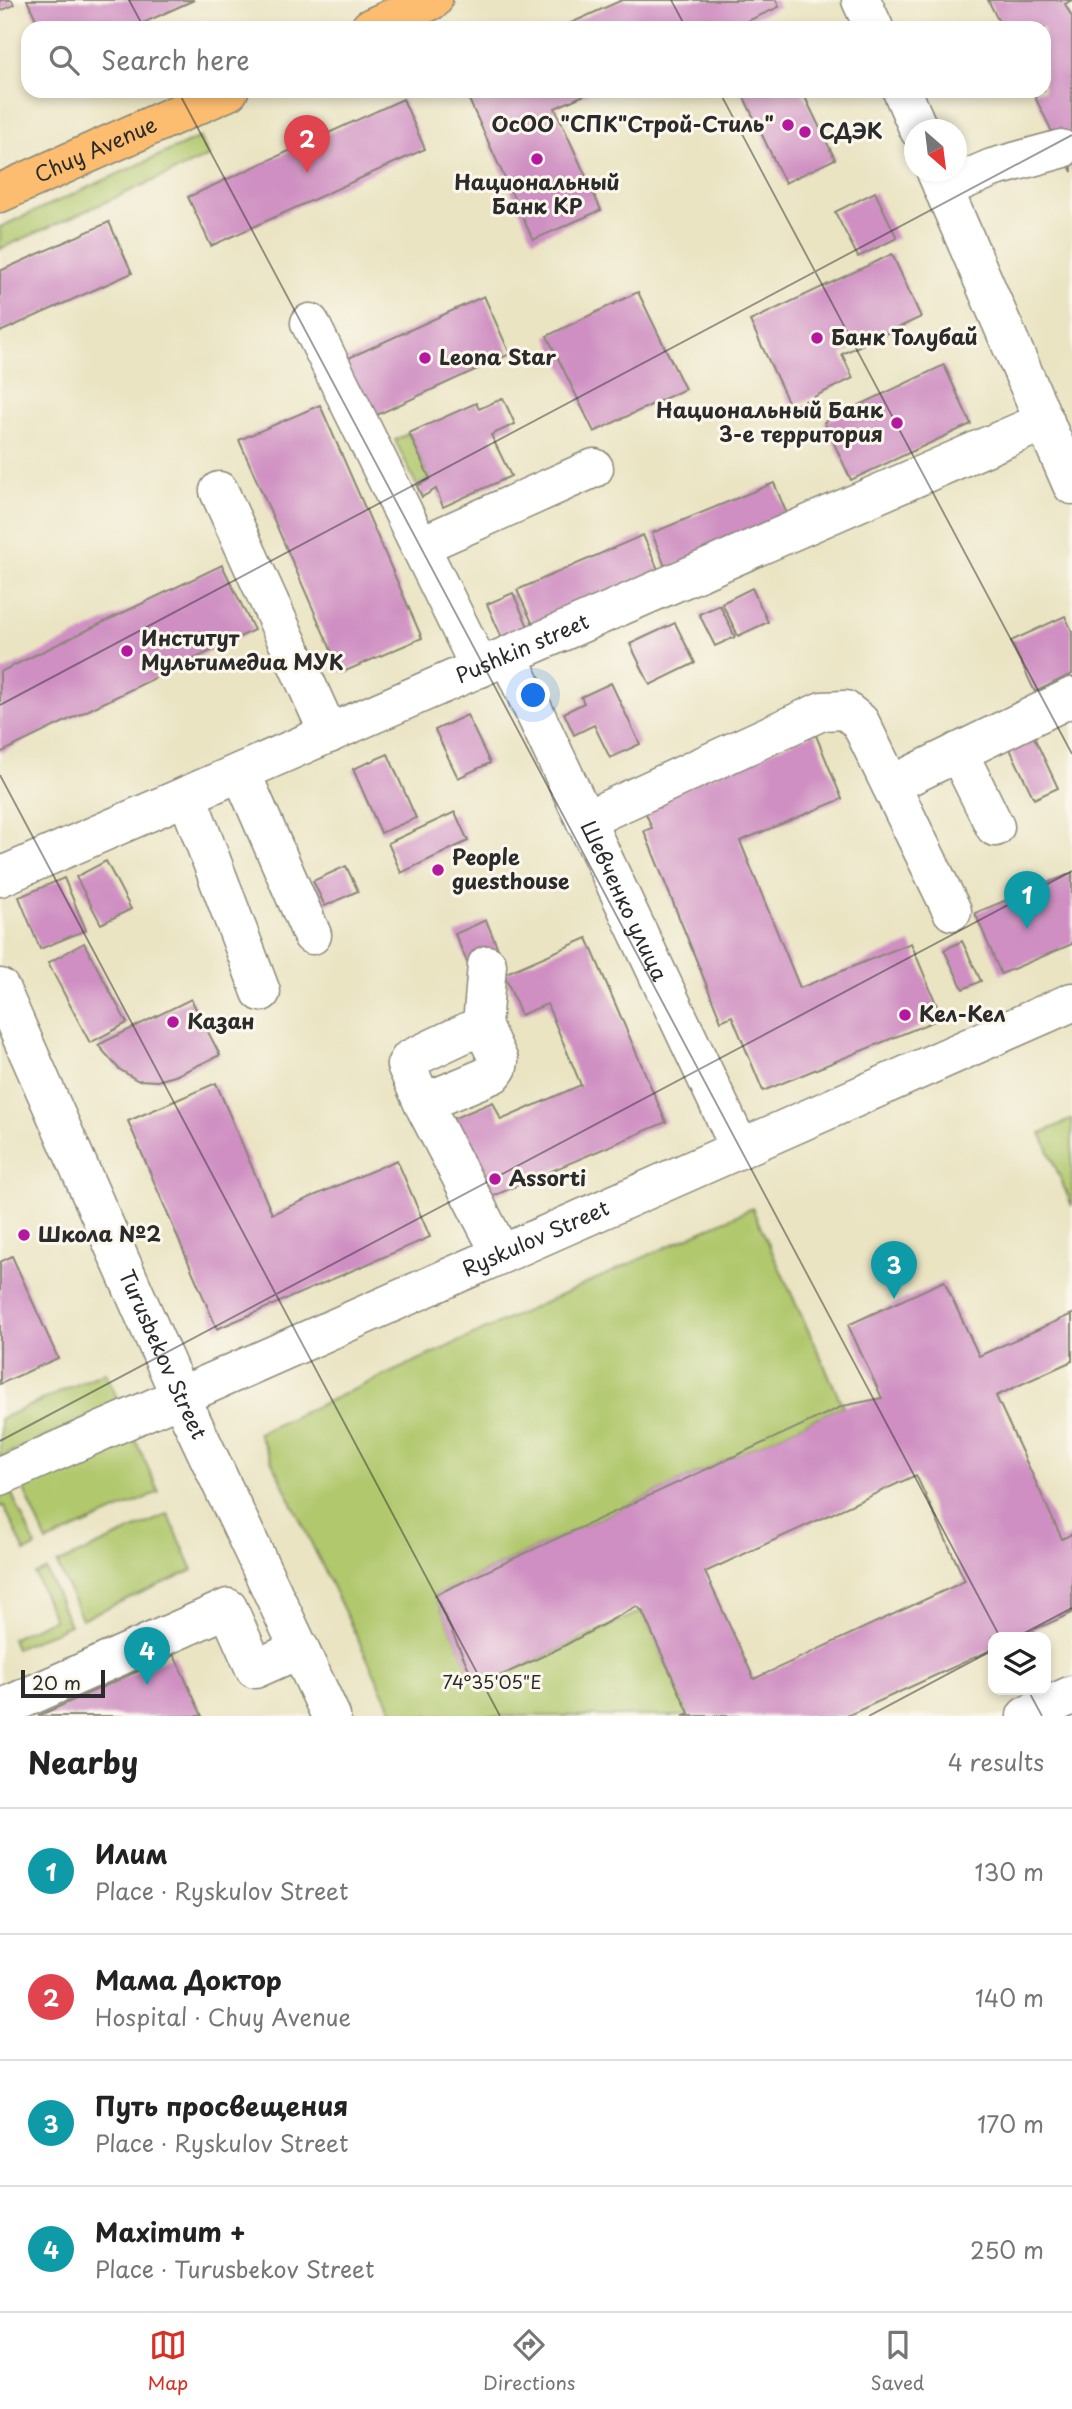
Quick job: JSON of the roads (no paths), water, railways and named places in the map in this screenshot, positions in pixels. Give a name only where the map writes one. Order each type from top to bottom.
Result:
[{"type":"main road","points":[[386,21],[433,0]]},
{"type":"main road","name":"Chuy Avenue","points":[[0,194],[213,98]]},
{"type":"street","points":[[861,0],[871,21]]},
{"type":"street","points":[[905,98],[914,119]]},
{"type":"street","points":[[967,174],[1060,149]]},
{"type":"street","points":[[940,182],[1072,485]]},
{"type":"street","name":"Шевченко улица","points":[[310,323],[420,546],[494,662],[585,820],[740,1149]]},
{"type":"street","name":"Pushkin street","points":[[0,877],[1045,421]]},
{"type":"street","points":[[420,546],[594,468]]},
{"type":"street","points":[[219,491],[329,734]]},
{"type":"street","points":[[891,785],[1072,697]]},
{"type":"street","points":[[585,820],[822,711],[845,710],[860,723],[952,911]]},
{"type":"street","points":[[958,752],[995,827]]},
{"type":"street","points":[[241,772],[312,935]]},
{"type":"street","points":[[187,796],[261,992]]},
{"type":"street","points":[[488,965],[482,1025],[410,1059],[406,1065],[423,1104],[501,1254]]},
{"type":"street","name":"Turusbekov Street","points":[[0,988],[180,1396],[331,1716]]},
{"type":"street","name":"Ryskulov Street","points":[[0,1476],[1072,1002]]},
{"type":"street","points":[[0,1709],[228,1608],[255,1669],[300,1649]]},
{"type":"street","points":[[1026,1716],[1072,1695]]},
{"type":"place","name":"ОсОО \"СПК\"Строй-Стиль\"","points":[[788,125]]},
{"type":"place","name":"СДЭК","points":[[805,132]]},
{"type":"place","name":"Национальный Банк КР","points":[[537,159]]},
{"type":"place","name":"Мама Доктор","points":[[307,173]]},
{"type":"place","name":"Банк Толубай","points":[[817,338]]},
{"type":"place","name":"Leona Star","points":[[425,358]]},
{"type":"place","name":"Национальный Банк 3-е территория","points":[[897,423]]},
{"type":"place","name":"Институт Мультимедиа МУК","points":[[127,651]]},
{"type":"place","name":"People guesthouse","points":[[438,870]]},
{"type":"place","name":"Илим","points":[[1027,929]]},
{"type":"place","name":"Кел-Кел","points":[[905,1015]]},
{"type":"place","name":"Казан","points":[[173,1022]]},
{"type":"place","name":"Assorti","points":[[495,1179]]},
{"type":"place","name":"Школа №2","points":[[24,1235]]},
{"type":"place","name":"Путь просвещения","points":[[894,1299]]},
{"type":"place","name":"Maximum +","points":[[147,1685]]}]
